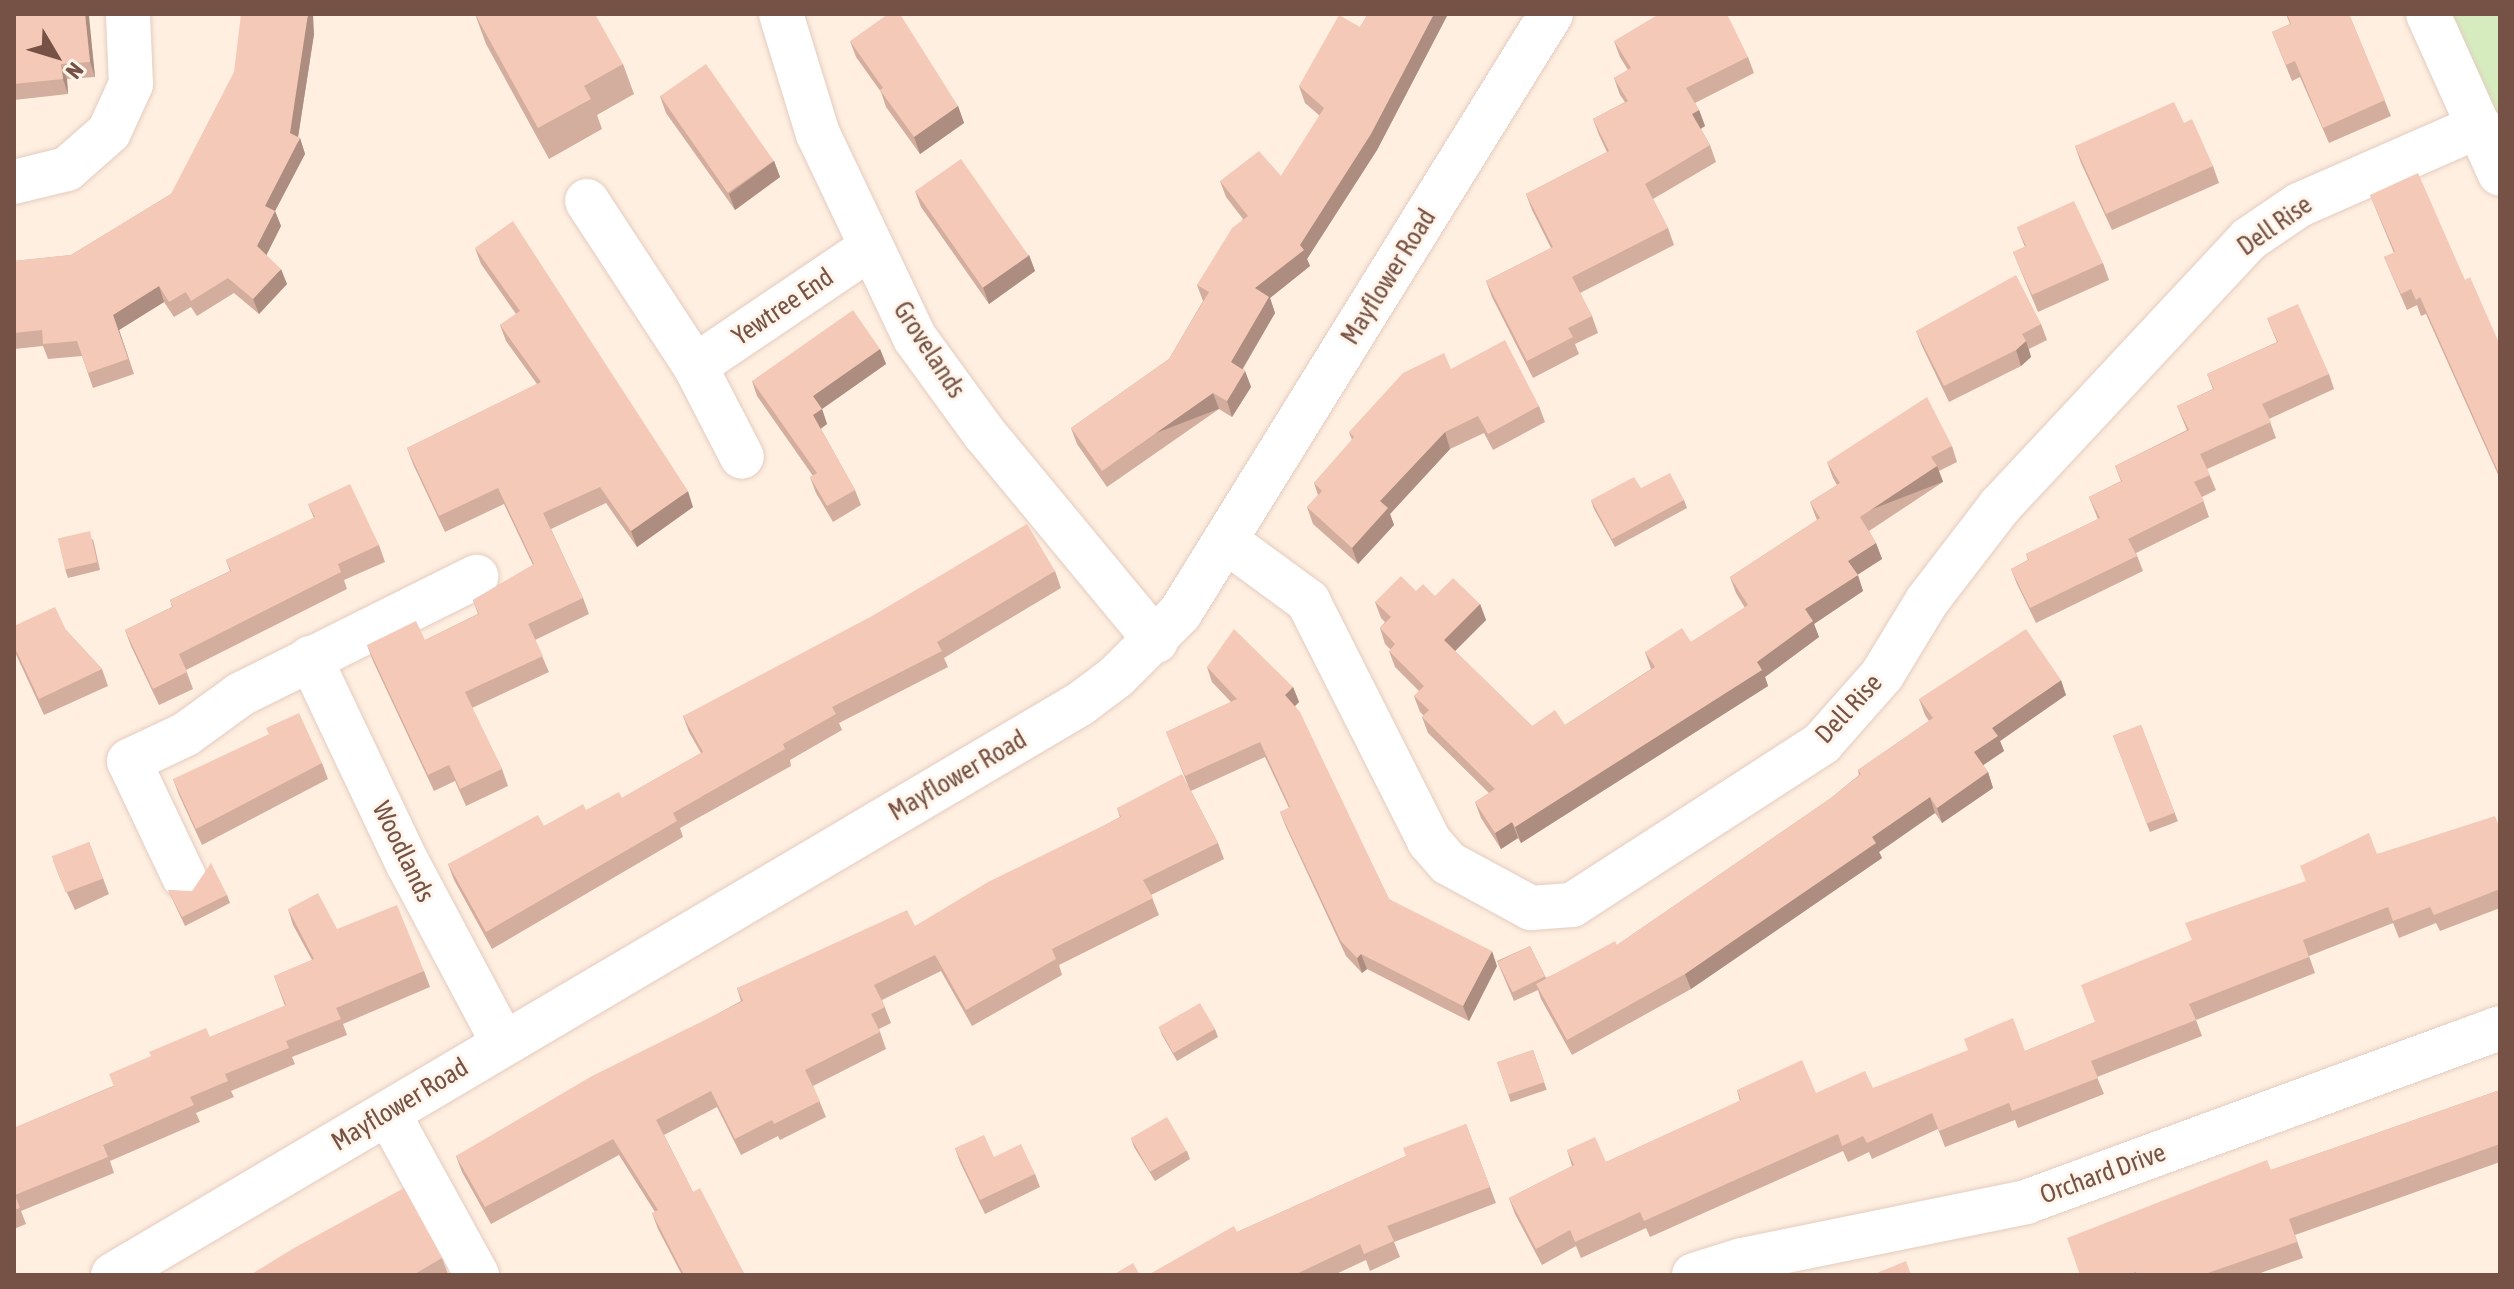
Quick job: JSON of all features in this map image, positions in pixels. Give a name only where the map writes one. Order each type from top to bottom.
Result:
[{"type":"street","points":[[14,182],[67,169],[109,132],[131,84],[128,14]]},
{"type":"street","name":"Mayflower Road","points":[[113,1275],[1080,704],[1156,641],[1226,541],[1551,14]]},
{"type":"street","points":[[2428,14],[2500,174]]},
{"type":"street","name":"Grovelands","points":[[794,18],[818,134],[915,338],[984,433],[1156,641]]},
{"type":"street","name":"Dell Rise","points":[[1226,541],[1308,601],[1429,841],[1448,863],[1531,908],[1572,905],[1822,743],[1882,675],[1927,601],[2000,506],[2249,239],[2311,199],[2479,126]]},
{"type":"street","points":[[587,201],[695,366],[742,457]]},
{"type":"street","name":"Yewtree End","points":[[695,366],[870,248]]},
{"type":"street","points":[[184,877],[129,761],[186,734],[241,694],[476,577]]},
{"type":"street","name":"Woodlands","points":[[310,658],[408,864],[503,1043]]},
{"type":"street","name":"Orchard Drive","points":[[1694,1275],[1745,1268],[2026,1202],[2500,1028]]},
{"type":"street","points":[[388,1113],[477,1275]]},
{"type":"green space","points":[[2449,14],[2500,14],[2500,131]]},
{"type":"building","points":[[14,14],[85,14],[90,62],[61,64],[63,79],[14,84]]},
{"type":"building","points":[[241,14],[308,14],[290,133],[300,138],[265,206],[275,211],[257,246],[281,269],[253,299],[228,278],[191,301],[186,292],[169,302],[159,286],[113,315],[128,359],[88,373],[77,341],[43,344],[42,330],[14,333],[14,261],[71,255],[171,194],[234,72]]},
{"type":"building","points":[[475,14],[595,14],[623,64],[584,86],[591,99],[538,128]]},
{"type":"building","points":[[888,14],[900,14],[958,106],[914,137],[850,41]]},
{"type":"building","points":[[1368,14],[1434,14],[1371,134],[1300,245],[1304,250],[1255,288],[1269,297],[1231,362],[1245,371],[1227,401],[1213,393],[1102,471],[1071,428],[1169,359],[1209,292],[1197,285],[1232,228],[1248,216],[1220,181],[1259,151],[1281,176],[1324,108],[1299,86],[1339,15],[1360,27]]},
{"type":"building","points":[[1659,14],[1727,14],[1748,57],[1686,88],[1699,110],[1692,114],[1710,145],[1645,184],[1668,228],[1572,277],[1592,316],[1568,328],[1573,337],[1527,361],[1486,281],[1553,247],[1526,194],[1609,151],[1593,119],[1628,101],[1614,78],[1631,68],[1614,41]]},
{"type":"building","points":[[2287,14],[2349,14],[2385,100],[2323,128],[2295,61],[2286,65],[2272,32],[2291,24]]},
{"type":"building","points":[[706,64],[774,161],[728,193],[660,96]]},
{"type":"building","points":[[2174,102],[2184,123],[2192,119],[2213,166],[2106,214],[2075,146]]},
{"type":"building","points":[[961,159],[1029,256],[983,288],[915,191]]},
{"type":"building","points":[[2418,173],[2465,280],[2470,277],[2500,345],[2500,476],[2420,297],[2416,300],[2411,289],[2401,294],[2384,257],[2395,252],[2370,195]]},
{"type":"building","points":[[2074,201],[2103,263],[2032,295],[2013,252],[2026,246],[2017,227]]},
{"type":"building","points":[[513,221],[688,491],[631,531],[600,487],[543,513],[583,598],[528,624],[543,656],[465,692],[502,769],[460,789],[449,765],[428,775],[367,645],[416,621],[425,640],[479,614],[473,600],[534,564],[498,488],[439,516],[407,448],[541,382],[500,325],[520,311],[475,248]]},
{"type":"building","points":[[2016,275],[2041,324],[2022,334],[2026,341],[2016,350],[1944,386],[1916,331]]},
{"type":"building","points":[[2298,304],[2329,374],[2262,404],[2271,422],[2200,454],[2210,475],[2194,482],[2204,501],[2128,539],[2137,556],[2030,608],[2011,569],[2029,560],[2026,554],[2100,518],[2089,497],[2122,481],[2115,466],[2189,430],[2177,406],[2214,389],[2207,374],[2278,342],[2267,318]]},
{"type":"building","points":[[853,310],[880,349],[813,396],[822,409],[813,415],[855,490],[827,506],[810,477],[817,473],[752,381]]},
{"type":"building","points":[[1505,340],[1539,406],[1488,434],[1478,416],[1445,432],[1380,501],[1388,508],[1352,548],[1307,507],[1322,491],[1314,483],[1354,437],[1349,432],[1403,373],[1444,353],[1451,369]]},
{"type":"building","points":[[1927,397],[1952,446],[1931,457],[1937,466],[1860,517],[1876,543],[1848,561],[1858,575],[1805,609],[1813,621],[1757,662],[1762,670],[1515,827],[1512,822],[1495,833],[1475,802],[1495,789],[1422,717],[1429,710],[1414,696],[1424,686],[1389,651],[1395,644],[1380,628],[1391,617],[1375,602],[1401,576],[1416,591],[1423,584],[1435,596],[1453,578],[1480,604],[1444,640],[1532,726],[1555,710],[1565,725],[1655,667],[1645,652],[1682,628],[1691,642],[1748,605],[1730,577],[1820,518],[1810,502],[1840,483],[1827,462]]},
{"type":"building","points":[[1670,473],[1684,500],[1612,539],[1591,500],[1634,477],[1641,488]]},
{"type":"building","points":[[350,484],[379,545],[338,564],[341,572],[179,654],[187,672],[153,689],[125,630],[173,607],[170,600],[231,571],[226,560],[315,517],[308,504]]},
{"type":"building","points":[[1027,524],[1055,571],[937,642],[942,651],[832,707],[836,714],[783,744],[785,749],[673,813],[677,821],[486,932],[448,864],[538,815],[544,826],[583,804],[586,810],[619,792],[622,798],[703,752],[683,716],[872,616]]},
{"type":"building","points":[[90,531],[97,562],[65,570],[58,538]]},
{"type":"building","points":[[55,607],[66,630],[102,669],[39,699],[14,646],[14,626]]},
{"type":"building","points":[[1234,629],[1293,687],[1285,695],[1300,712],[1389,899],[1492,951],[1463,1006],[1361,954],[1357,958],[1341,941],[1280,812],[1290,807],[1260,742],[1185,776],[1166,732],[1237,699],[1207,667]]},
{"type":"building","points":[[2026,629],[2061,680],[1992,728],[1998,736],[1974,752],[1988,772],[1937,808],[1930,797],[1872,837],[1876,843],[1685,974],[1567,1040],[1536,984],[1615,941],[1617,945],[1831,798],[1861,774],[1858,770],[1933,718],[1919,699]]},
{"type":"building","points":[[299,713],[322,763],[196,829],[173,779],[269,734],[266,728]]},
{"type":"building","points":[[2141,725],[2175,813],[2147,824],[2113,736]]},
{"type":"building","points":[[1182,774],[1218,843],[1143,880],[1153,898],[1052,949],[1056,959],[966,1010],[935,955],[874,985],[885,1007],[871,1014],[880,1032],[805,1070],[820,1101],[774,1124],[772,1120],[735,1139],[711,1091],[656,1120],[693,1192],[700,1188],[745,1275],[684,1275],[652,1213],[658,1210],[613,1139],[485,1207],[456,1156],[592,1076],[743,1001],[737,988],[907,910],[915,926],[988,882],[1121,817],[1117,808]]},
{"type":"building","points":[[2495,816],[2500,829],[2500,889],[2434,915],[2430,907],[2393,921],[2388,907],[2303,940],[2309,957],[2189,1004],[2196,1020],[2091,1061],[2098,1078],[2012,1111],[2009,1103],[1939,1131],[1932,1113],[1867,1143],[1863,1136],[1842,1146],[1838,1134],[1644,1221],[1640,1212],[1575,1242],[1570,1230],[1536,1249],[1509,1198],[1574,1165],[1567,1150],[1595,1137],[1606,1162],[1741,1100],[1737,1090],[1802,1060],[1816,1093],[1865,1071],[1873,1088],[1968,1050],[1964,1039],[2013,1018],[2025,1051],[2095,1022],[2081,985],[2192,940],[2185,923],[2306,881],[2300,866],[2369,833],[2377,854]]},
{"type":"building","points":[[89,842],[103,878],[66,893],[52,856]]},
{"type":"building","points":[[211,863],[227,895],[182,917],[168,890],[192,891]]},
{"type":"building","points":[[318,893],[337,929],[397,905],[424,971],[336,1008],[341,1019],[286,1041],[289,1048],[225,1074],[228,1081],[190,1097],[194,1105],[103,1145],[108,1157],[15,1195],[20,1208],[14,1210],[14,1128],[114,1086],[109,1074],[151,1056],[149,1052],[206,1028],[210,1037],[286,1005],[274,976],[314,959],[288,909]]},
{"type":"building","points":[[1530,946],[1545,977],[1513,992],[1498,962]]},
{"type":"building","points":[[1200,1003],[1215,1029],[1173,1053],[1158,1027]]},
{"type":"building","points":[[1533,1050],[1544,1082],[1508,1095],[1497,1062]]},
{"type":"building","points":[[2500,1090],[2500,1144],[2289,1219],[2297,1242],[2202,1275],[2137,1275],[2136,1272],[2127,1275],[2080,1275],[2067,1238],[2267,1160],[2271,1170]]},
{"type":"building","points":[[1167,1117],[1186,1151],[1150,1172],[1131,1138]]},
{"type":"building","points":[[1466,1124],[1490,1187],[1387,1226],[1394,1241],[1364,1254],[1360,1244],[1294,1275],[1148,1275],[1234,1226],[1237,1232],[1406,1156],[1403,1148]]},
{"type":"building","points":[[984,1135],[994,1157],[1021,1144],[1035,1174],[980,1200],[955,1148]]},
{"type":"building","points":[[404,1188],[442,1258],[413,1275],[250,1275],[294,1248]]},
{"type":"building","points":[[1906,1261],[1911,1275],[1872,1275]]},
{"type":"building","points":[[1133,1263],[1140,1275],[1113,1275]]}]
